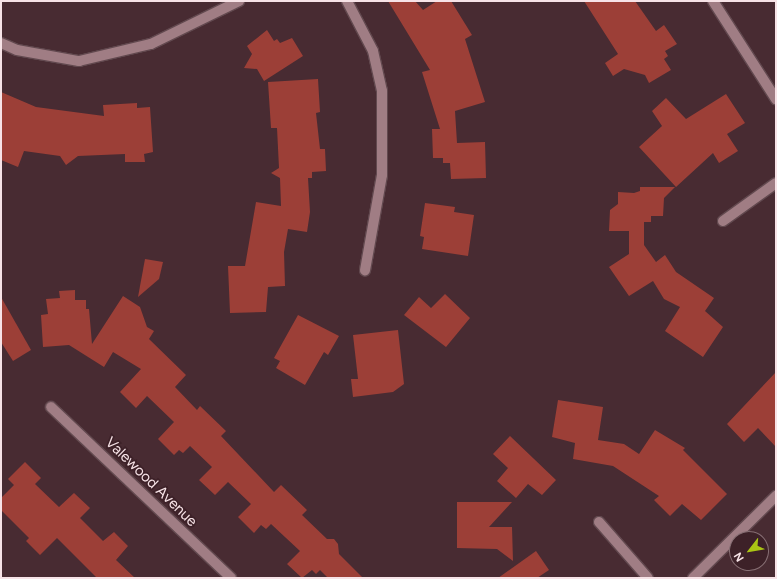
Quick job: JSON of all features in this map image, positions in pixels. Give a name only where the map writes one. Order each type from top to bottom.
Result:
[{"type":"street","points":[[1,43],[16,50],[78,61],[151,44],[239,1]]},
{"type":"street","points":[[347,1],[372,51],[382,91],[382,175],[365,270]]},
{"type":"street","points":[[713,1],[776,99]]},
{"type":"street","points":[[723,221],[776,183]]},
{"type":"street","name":"Valewood Avenue","points":[[51,407],[230,578]]},
{"type":"street","points":[[693,578],[776,496]]},
{"type":"street","points":[[599,522],[648,578]]},
{"type":"building","points":[[388,1],[415,1],[423,10],[437,1],[451,1],[472,35],[465,39],[485,102],[455,111],[457,143],[485,142],[486,178],[451,179],[450,163],[443,163],[443,158],[433,158],[432,129],[440,129],[422,72],[430,70]]},
{"type":"building","points":[[584,1],[635,1],[656,31],[664,25],[677,44],[665,51],[668,56],[664,59],[671,70],[649,83],[645,75],[624,69],[613,76],[605,63],[618,54]]},
{"type":"building","points":[[267,30],[274,41],[277,39],[280,43],[292,38],[303,56],[264,81],[257,69],[244,68],[252,54],[247,46]]},
{"type":"building","points":[[318,79],[320,112],[316,113],[320,149],[325,149],[326,171],[312,172],[312,178],[308,178],[310,212],[307,232],[288,229],[284,252],[285,286],[268,287],[266,312],[230,313],[228,266],[245,266],[256,202],[281,206],[280,178],[271,173],[279,168],[277,128],[271,128],[268,82]]},
{"type":"building","points":[[1,92],[36,107],[104,116],[103,105],[137,103],[137,108],[150,107],[153,152],[144,154],[145,162],[125,162],[125,154],[78,156],[66,165],[60,156],[24,151],[18,167],[1,160]]},
{"type":"building","points":[[726,94],[745,123],[727,134],[738,151],[719,163],[713,153],[676,187],[639,147],[662,126],[652,111],[666,98],[686,119]]},
{"type":"building","points":[[640,187],[675,187],[664,198],[663,216],[651,216],[651,222],[644,222],[644,245],[656,262],[665,255],[676,272],[714,298],[705,311],[723,327],[703,357],[665,331],[680,307],[664,299],[653,281],[629,296],[609,267],[629,254],[629,231],[609,231],[610,210],[618,204],[618,192],[634,193],[640,191]]},
{"type":"building","points":[[425,203],[455,207],[454,212],[474,215],[468,256],[422,249],[424,237],[420,236]]},
{"type":"building","points":[[145,259],[163,262],[159,279],[138,297]]},
{"type":"building","points":[[75,290],[75,300],[86,300],[86,309],[89,309],[92,344],[123,296],[140,307],[147,327],[154,331],[149,339],[186,375],[175,387],[197,410],[200,406],[226,431],[221,436],[274,492],[281,485],[307,510],[302,515],[327,539],[334,539],[338,544],[339,554],[363,578],[328,578],[320,570],[316,574],[312,570],[302,578],[287,564],[300,551],[271,524],[266,529],[261,525],[254,533],[238,517],[251,504],[228,482],[215,495],[199,480],[212,467],[190,446],[183,453],[179,450],[174,455],[158,439],[174,422],[147,396],[136,408],[120,392],[141,369],[113,352],[104,367],[69,345],[43,347],[41,315],[48,314],[46,299],[60,298],[59,291]]},
{"type":"building","points":[[445,294],[470,318],[446,347],[404,315],[419,297],[431,308]]},
{"type":"building","points":[[1,297],[31,350],[13,361],[1,342]]},
{"type":"building","points":[[298,315],[339,336],[328,355],[324,352],[305,385],[276,368],[280,361],[274,358]]},
{"type":"building","points":[[398,330],[404,384],[393,392],[353,397],[351,379],[358,379],[353,335]]},
{"type":"building","points":[[776,372],[776,447],[758,428],[744,442],[727,424]]},
{"type":"building","points":[[558,400],[603,407],[598,440],[624,444],[639,454],[655,430],[685,448],[683,450],[727,494],[701,520],[682,504],[670,516],[654,500],[659,496],[613,466],[573,459],[575,443],[552,437]]},
{"type":"building","points":[[510,436],[556,480],[542,495],[528,484],[516,498],[497,481],[508,468],[493,454]]},
{"type":"building","points":[[25,462],[41,478],[35,484],[59,507],[74,493],[90,508],[80,518],[103,541],[114,532],[128,546],[116,560],[135,578],[97,578],[57,538],[40,555],[26,541],[29,538],[1,510],[1,498],[14,485],[8,479]]},
{"type":"building","points":[[457,502],[512,502],[489,527],[512,527],[513,561],[497,549],[457,548]]},
{"type":"building","points":[[536,551],[549,570],[537,578],[498,578]]}]
